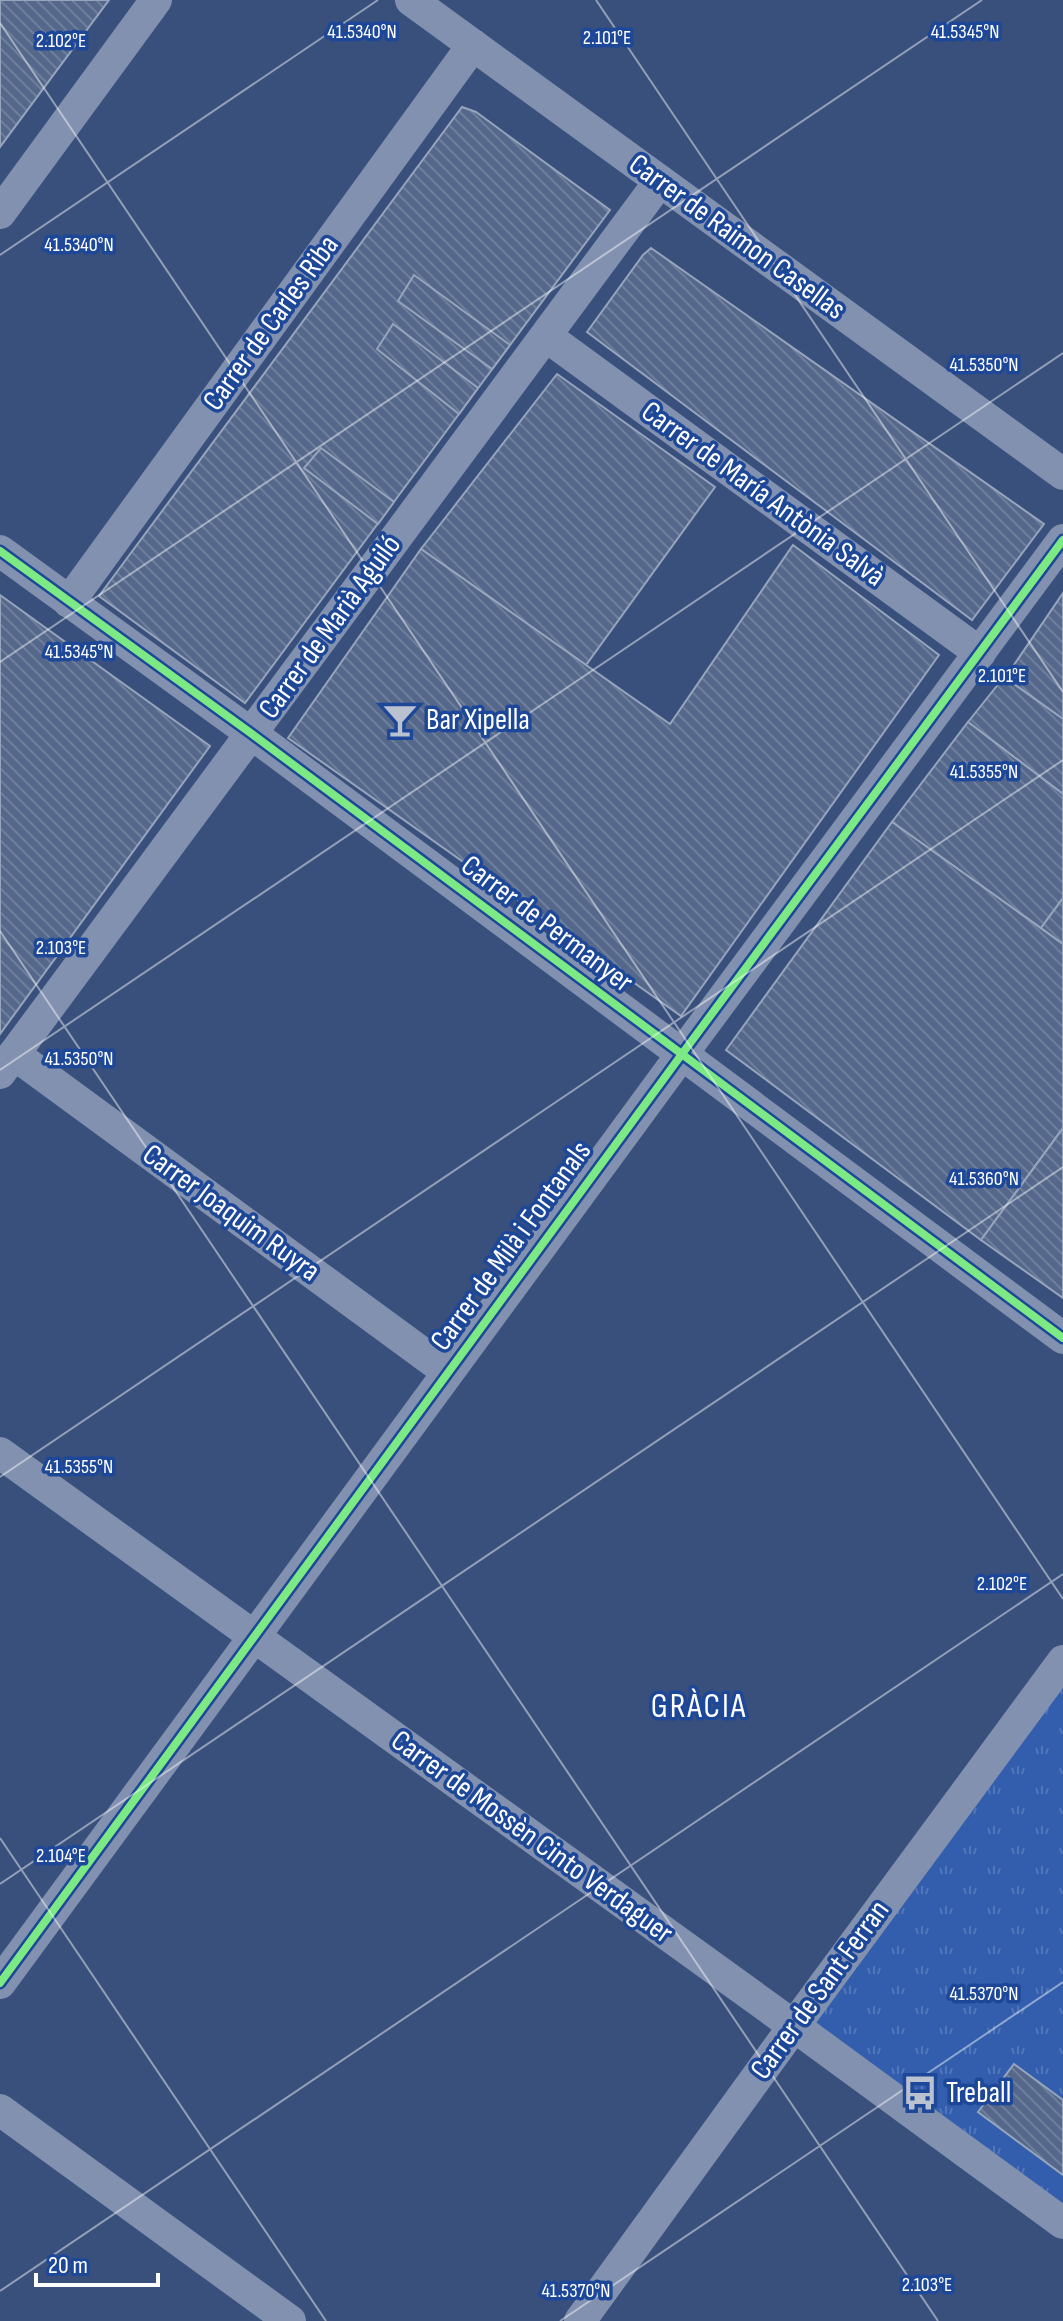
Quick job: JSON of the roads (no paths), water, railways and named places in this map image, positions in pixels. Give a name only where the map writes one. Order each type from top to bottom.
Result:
[{"type":"street","points":[[0,213],[156,0]]},
{"type":"street","name":"Carrer de Raimon Casellas","points":[[411,0],[1063,474]]},
{"type":"street","name":"Carrer de Carles Riba","points":[[69,602],[473,45]]},
{"type":"street","name":"Carrer de Marià Aguiló","points":[[7,1064],[660,181]]},
{"type":"street","name":"Carrer de María Antònia Salvà","points":[[546,336],[980,653]]},
{"type":"street","name":"Carrer de Milà i Fontanals","points":[[0,1983],[1063,540]]},
{"type":"street","name":"Carrer de Permanyer","points":[[0,551],[252,734],[1063,1338]]},
{"type":"street","name":"Carrer Joaquim Ruyra","points":[[7,1064],[448,1372]]},
{"type":"street","name":"Carrer de Mossèn Cinto Verdaguer","points":[[0,1453],[1063,2223]]},
{"type":"street","name":"Carrer de Sant Ferran","points":[[580,2321],[1063,1661]]},
{"type":"street","points":[[0,2110],[290,2321]]},
{"type":"place","name":"Bar Xipella","points":[[400,720]]},
{"type":"place","name":"Treball","points":[[920,2093]]},
{"type":"district","name":"GRÀCIA","points":[[699,1706]]}]
